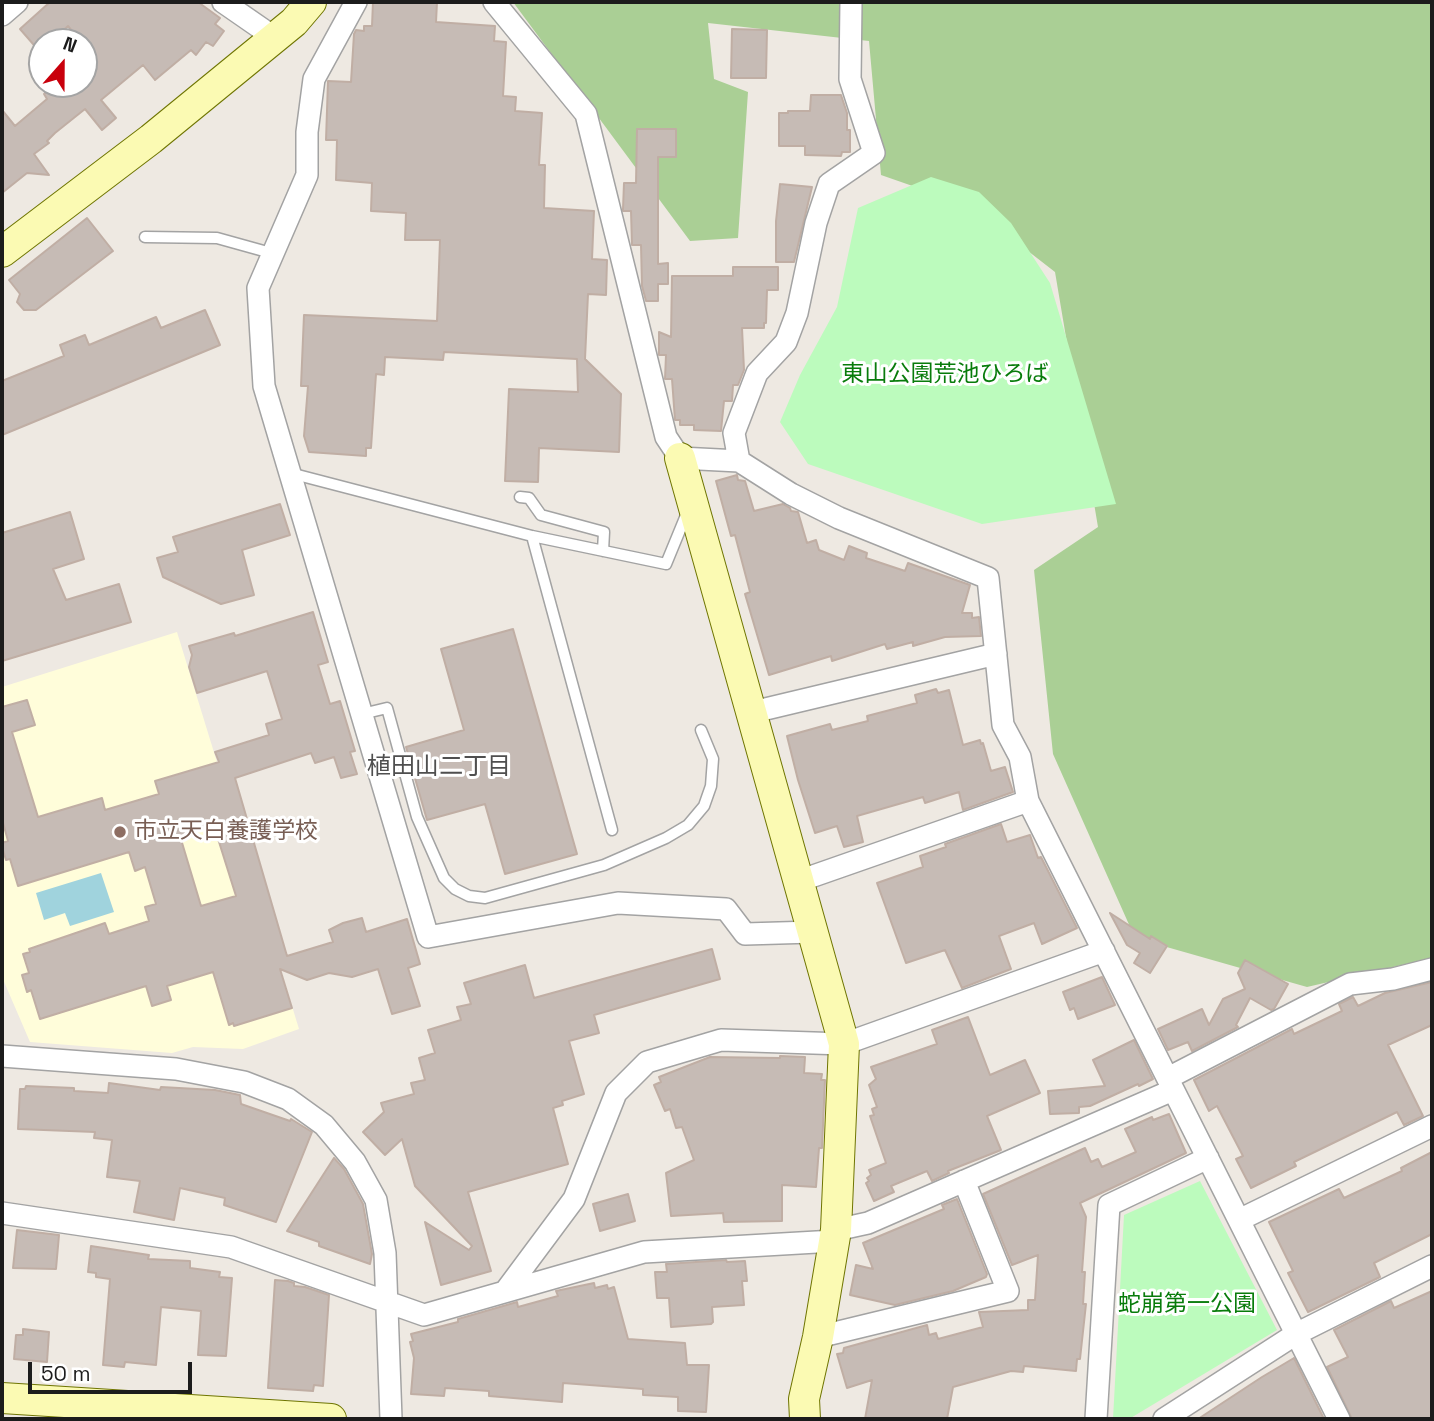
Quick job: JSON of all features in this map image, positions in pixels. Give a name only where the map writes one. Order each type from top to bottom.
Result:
[{"type":"street","points":[[2,15],[17,2]]},
{"type":"street","points":[[223,2],[275,38]]},
{"type":"street","points":[[4,248],[152,139],[295,22],[311,2]]},
{"type":"street","points":[[356,2],[314,79],[307,131],[307,175],[258,288],[264,386],[428,937],[618,903],[726,909],[745,934],[813,932]]},
{"type":"street","points":[[494,2],[586,114],[666,437],[680,458],[844,1044],[835,1236],[818,1337],[804,1399],[805,1419]]},
{"type":"street","points":[[739,461],[734,433],[757,373],[786,342],[797,313],[816,223],[829,184],[874,153],[850,79],[851,2]]},
{"type":"street","points":[[680,458],[739,461],[791,494],[839,518],[988,578],[1003,725],[1020,757],[1028,801],[1339,1419]]},
{"type":"street","points":[[752,712],[996,654]]},
{"type":"street","points":[[799,881],[1028,801]]},
{"type":"street","points":[[506,1289],[573,1199],[616,1093],[646,1062],[721,1040],[844,1044],[1104,951]]},
{"type":"street","points":[[2,1213],[231,1247],[424,1315],[506,1289],[644,1252],[835,1236],[964,1181],[1170,1084],[1350,984],[1393,979],[1432,969]]},
{"type":"street","points":[[2,1056],[176,1069],[244,1082],[288,1099],[324,1125],[355,1162],[376,1200],[385,1252],[391,1419]]},
{"type":"street","points":[[1239,1220],[1432,1126]]},
{"type":"street","points":[[1096,1419],[1109,1205],[1208,1158]]},
{"type":"street","points":[[818,1337],[1008,1291],[964,1181]]},
{"type":"street","points":[[1164,1419],[1296,1334],[1432,1266]]},
{"type":"street","points":[[2,1398],[331,1419]]},
{"type":"lane","points":[[145,237],[217,238],[271,253]]},
{"type":"lane","points":[[290,473],[532,536],[666,564],[692,501]]},
{"type":"lane","points":[[520,497],[529,498],[541,515],[604,532],[603,551]]},
{"type":"lane","points":[[532,536],[612,830]]},
{"type":"lane","points":[[362,714],[387,708],[417,817],[443,878],[455,889],[469,896],[485,898],[604,865],[666,838],[688,825],[704,806],[711,786],[713,759],[701,730]]},
{"type":"shaded area","name":"市立天白養護学校","points":[[177,632],[299,1029],[243,1049],[193,1047],[172,1053],[30,1042],[2,977],[2,687]]},
{"type":"green space","points":[[513,2],[1432,2],[1432,958],[1307,987],[1135,938],[1053,754],[1034,570],[1098,527],[1055,272],[970,206],[881,175],[869,41],[708,23],[714,79],[748,92],[738,238],[690,241]]},
{"type":"green space","name":"東山公園荒池ひろば","points":[[931,177],[979,192],[1011,223],[1050,283],[1116,504],[982,524],[808,464],[780,422],[800,375],[837,307],[858,208]]},
{"type":"green space","name":"蛇崩第一公園","points":[[1200,1181],[1277,1330],[1129,1419],[1113,1419],[1124,1215]]},
{"type":"water","points":[[101,873],[114,912],[70,926],[65,913],[44,920],[36,893]]},
{"type":"building","points":[[50,2],[198,2],[220,18],[215,24],[224,31],[213,46],[206,42],[196,55],[191,50],[155,80],[143,65],[101,100],[116,118],[102,130],[85,109],[34,154],[49,175],[27,173],[2,193],[2,110],[15,126],[46,98],[98,98],[98,28],[28,28],[28,38],[20,29]]},
{"type":"building","points":[[373,2],[437,2],[436,22],[495,26],[494,41],[506,42],[503,96],[516,97],[515,111],[542,113],[539,165],[545,165],[544,208],[594,211],[592,259],[607,260],[606,295],[588,294],[585,359],[621,394],[619,452],[539,448],[538,482],[505,481],[509,389],[578,392],[577,359],[444,352],[443,360],[385,357],[384,375],[376,374],[371,448],[366,448],[366,456],[309,452],[304,436],[308,386],[301,386],[304,315],[437,321],[440,240],[405,240],[406,213],[371,211],[372,183],[336,180],[337,140],[326,140],[328,81],[351,82],[354,34],[356,30],[364,31],[364,26],[372,26]]},
{"type":"building","points":[[732,29],[767,30],[766,78],[731,78]]},
{"type":"building","points":[[811,95],[841,95],[847,113],[847,130],[850,130],[850,152],[842,152],[841,156],[805,155],[805,146],[779,146],[779,113],[810,111]]},
{"type":"building","points":[[637,129],[676,129],[676,157],[658,157],[658,264],[668,263],[668,284],[658,284],[658,301],[646,301],[642,286],[641,245],[632,245],[631,211],[623,211],[624,183],[636,183]]},
{"type":"building","points":[[780,184],[812,187],[794,262],[776,262]]},
{"type":"building","points":[[87,218],[113,251],[36,310],[24,310],[17,302],[20,294],[9,280]]},
{"type":"building","points":[[733,267],[778,267],[778,290],[767,290],[764,328],[742,328],[744,370],[738,385],[733,385],[732,401],[724,401],[721,431],[694,430],[694,425],[680,425],[680,420],[675,420],[672,379],[665,379],[666,355],[659,355],[659,332],[671,337],[672,276],[733,276]]},
{"type":"building","points":[[205,310],[220,345],[2,435],[2,381],[64,356],[60,345],[85,335],[89,345],[156,317],[161,328]]},
{"type":"building","points":[[737,475],[738,480],[745,481],[754,511],[783,504],[791,511],[798,512],[807,543],[816,540],[819,550],[844,560],[849,546],[867,553],[866,558],[905,571],[908,563],[970,585],[962,613],[972,613],[972,618],[979,617],[981,636],[945,637],[913,646],[913,642],[887,649],[885,644],[832,661],[831,656],[769,675],[745,594],[750,592],[735,535],[731,536],[716,481]]},
{"type":"building","points":[[280,504],[290,535],[242,550],[254,595],[221,604],[163,577],[157,558],[178,552],[173,537]]},
{"type":"building","points":[[70,512],[84,559],[53,569],[66,600],[119,584],[131,622],[2,661],[2,533]]},
{"type":"building","points":[[313,612],[328,662],[318,665],[330,704],[340,701],[355,751],[350,752],[357,774],[341,778],[334,757],[315,763],[311,753],[235,778],[287,956],[333,942],[329,930],[343,923],[362,918],[366,932],[407,919],[420,964],[408,968],[420,1006],[392,1014],[378,969],[352,977],[329,973],[307,980],[280,969],[292,1008],[234,1026],[233,1023],[229,1025],[213,972],[167,986],[171,1000],[152,1006],[146,986],[40,1019],[31,990],[27,992],[22,975],[29,973],[23,954],[30,952],[29,949],[105,923],[109,934],[149,921],[145,907],[156,904],[145,867],[135,871],[129,852],[18,886],[10,859],[6,860],[2,847],[2,843],[8,841],[2,819],[2,707],[27,700],[35,725],[12,732],[38,817],[102,798],[105,810],[159,794],[155,781],[219,762],[215,752],[269,735],[266,724],[282,719],[267,671],[197,693],[189,667],[192,655],[189,646],[234,633],[235,636]],"holes":[[[214,826],[236,896],[201,906],[180,836]]]},
{"type":"building","points":[[513,629],[577,854],[505,874],[485,804],[427,820],[406,747],[464,730],[441,649]]},
{"type":"building","points":[[936,689],[938,693],[949,690],[963,745],[980,740],[991,771],[1005,767],[1013,792],[963,810],[959,792],[925,803],[923,797],[857,816],[863,842],[844,847],[837,826],[815,833],[787,736],[830,724],[832,730],[868,721],[867,716],[917,703],[915,695]]},
{"type":"building","points":[[1001,824],[1007,842],[1030,835],[1038,858],[1041,857],[1077,928],[1042,944],[1034,923],[999,936],[1011,969],[962,988],[945,950],[906,963],[877,883],[923,867],[920,856],[946,847],[945,844]]},
{"type":"building","points":[[1110,913],[1150,939],[1151,936],[1167,946],[1150,973],[1134,963],[1140,953],[1127,945]]},
{"type":"building","points":[[712,949],[720,979],[594,1015],[599,1033],[569,1041],[584,1094],[562,1101],[563,1105],[553,1108],[568,1164],[468,1192],[491,1271],[441,1285],[425,1222],[469,1250],[472,1246],[415,1186],[402,1139],[385,1155],[363,1132],[384,1112],[381,1103],[414,1094],[411,1083],[425,1080],[419,1058],[435,1053],[428,1030],[461,1020],[457,1007],[471,1004],[464,983],[525,965],[534,998]]},
{"type":"building","points":[[1245,960],[1288,984],[1274,1009],[1271,1010],[1250,998],[1236,1025],[1238,1027],[1192,1051],[1188,1042],[1168,1050],[1158,1029],[1202,1009],[1209,1025],[1223,999],[1245,989],[1238,973]]},
{"type":"building","points":[[1102,977],[1115,1005],[1078,1019],[1074,1008],[1070,1010],[1063,992]]},
{"type":"building","points":[[1432,982],[1432,1025],[1388,1045],[1423,1116],[1404,1125],[1397,1112],[1294,1162],[1296,1166],[1251,1188],[1236,1159],[1243,1156],[1217,1106],[1209,1111],[1194,1080],[1292,1029],[1294,1034],[1342,1011],[1339,1004],[1353,997],[1358,1006],[1385,993]]},
{"type":"building","points":[[968,1017],[990,1075],[1025,1060],[1040,1093],[987,1116],[1001,1150],[948,1171],[949,1173],[932,1181],[927,1171],[891,1186],[894,1192],[874,1201],[866,1183],[871,1175],[869,1170],[886,1163],[870,1116],[874,1115],[872,1109],[877,1107],[869,1085],[876,1079],[871,1067],[937,1044],[932,1030]]},
{"type":"building","points":[[1134,1040],[1153,1079],[1090,1106],[1079,1107],[1079,1113],[1050,1114],[1048,1091],[1105,1086],[1093,1060]]},
{"type":"building","points":[[710,1057],[805,1057],[804,1073],[822,1074],[821,1080],[825,1080],[822,1148],[819,1148],[816,1187],[782,1185],[782,1221],[724,1222],[723,1213],[671,1216],[666,1173],[694,1160],[682,1127],[676,1128],[670,1109],[665,1111],[654,1085],[661,1082],[659,1077]]},
{"type":"building","points":[[109,1083],[160,1090],[161,1087],[215,1090],[240,1095],[241,1104],[290,1121],[291,1119],[312,1132],[276,1222],[224,1205],[225,1198],[180,1188],[174,1220],[134,1212],[140,1181],[107,1177],[112,1140],[94,1138],[95,1132],[18,1129],[20,1089],[25,1089],[26,1086],[74,1088],[74,1091],[108,1093]]},
{"type":"building","points":[[1169,1114],[1186,1153],[1080,1203],[1086,1217],[1082,1272],[1085,1272],[1083,1304],[1086,1304],[1080,1359],[1077,1359],[1076,1371],[1024,1366],[1023,1372],[1011,1371],[953,1387],[947,1419],[865,1419],[872,1380],[847,1388],[837,1354],[843,1353],[844,1348],[927,1325],[929,1335],[936,1333],[938,1339],[983,1327],[979,1312],[1028,1310],[1028,1300],[1035,1300],[1038,1255],[1012,1265],[983,1194],[1085,1148],[1091,1162],[1098,1159],[1102,1167],[1136,1152],[1125,1129],[1152,1117],[1153,1120]]},
{"type":"building","points":[[1432,1152],[1432,1234],[1374,1263],[1380,1277],[1308,1312],[1288,1273],[1293,1271],[1269,1222],[1339,1189],[1344,1198],[1402,1171],[1401,1168]]},
{"type":"building","points":[[334,1158],[344,1169],[363,1204],[372,1254],[370,1264],[319,1246],[319,1242],[287,1231]]},
{"type":"building","points":[[628,1194],[635,1221],[600,1231],[593,1204]]},
{"type":"building","points":[[957,1199],[986,1277],[953,1291],[895,1305],[850,1295],[856,1265],[873,1269],[863,1243],[944,1209],[942,1205]]},
{"type":"building","points":[[17,1230],[59,1235],[56,1269],[13,1268]]},
{"type":"building","points":[[91,1246],[149,1255],[148,1259],[190,1261],[190,1268],[220,1272],[219,1277],[232,1278],[226,1356],[198,1355],[201,1311],[161,1307],[156,1365],[125,1362],[124,1367],[103,1365],[110,1279],[96,1277],[96,1273],[88,1272]]},
{"type":"building","points":[[745,1261],[747,1281],[742,1281],[744,1305],[712,1307],[711,1324],[671,1327],[669,1298],[657,1298],[655,1272],[667,1272],[666,1264]]},
{"type":"building","points":[[275,1280],[288,1281],[294,1283],[294,1286],[329,1295],[323,1386],[314,1385],[313,1391],[268,1388]]},
{"type":"building","points":[[594,1283],[595,1288],[607,1285],[608,1289],[614,1287],[628,1339],[685,1343],[687,1365],[709,1365],[706,1412],[678,1411],[678,1397],[643,1395],[643,1389],[563,1383],[562,1402],[489,1396],[489,1391],[445,1388],[444,1396],[411,1394],[414,1358],[411,1334],[517,1302],[518,1307],[558,1296],[556,1291]]},
{"type":"building","points":[[1432,1291],[1432,1419],[1352,1419],[1327,1367],[1348,1357],[1334,1330],[1391,1301],[1394,1308]]},
{"type":"building","points":[[23,1329],[49,1332],[47,1362],[14,1359],[16,1335],[23,1335]]},
{"type":"building","points":[[1294,1358],[1324,1419],[1198,1419],[1262,1377]]},
{"type":"place","name":"市立天白養護学校","points":[[120,832]]},
{"type":"district","name":"植田山二丁目","points":[[439,767]]}]
